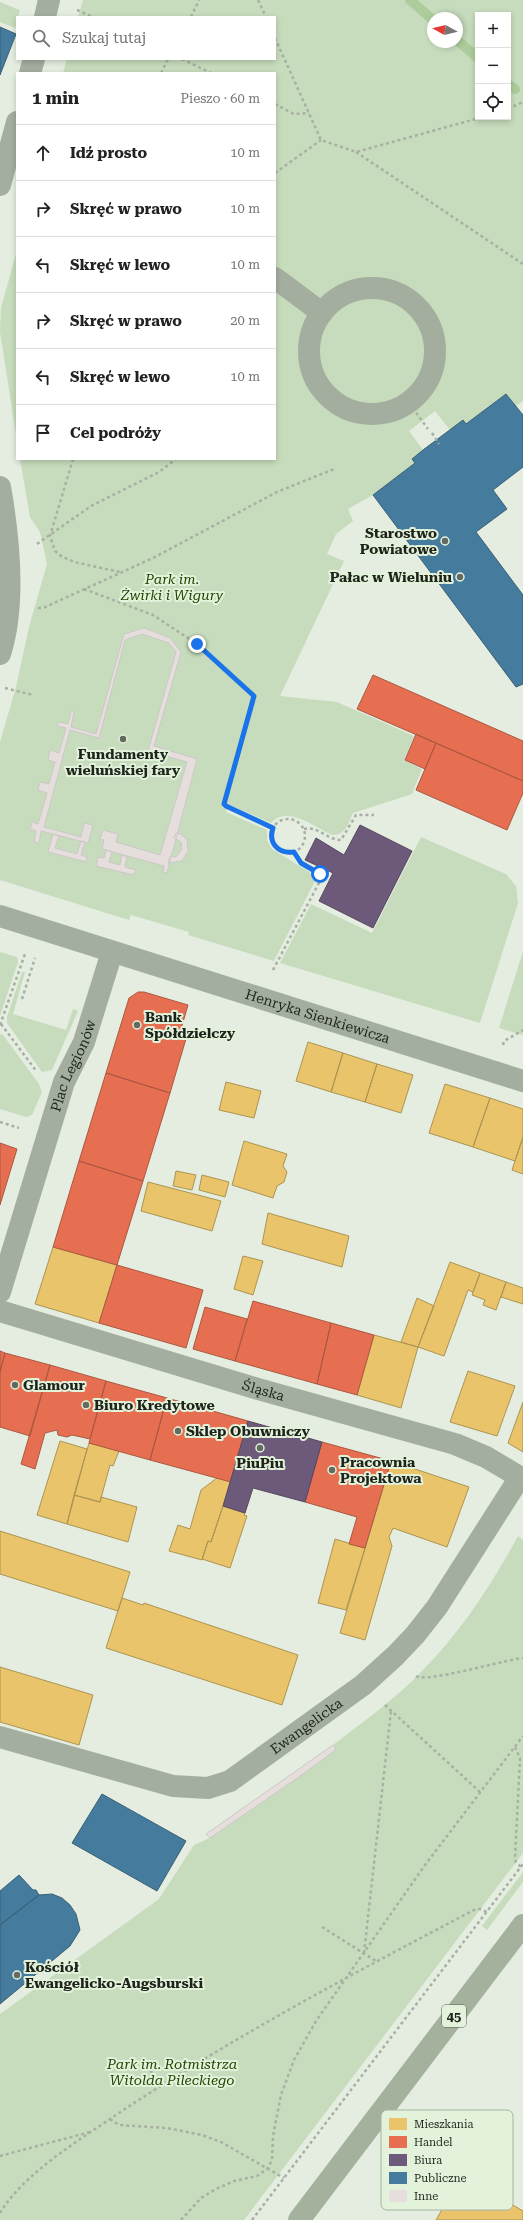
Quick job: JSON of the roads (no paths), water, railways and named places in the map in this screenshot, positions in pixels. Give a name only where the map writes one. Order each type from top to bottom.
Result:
[{"type":"main road","name":"45","points":[[382,2110],[523,1925]]},
{"type":"main road","name":"45","points":[[298,2220],[381,2111]]},
{"type":"street","points":[[44,16],[49,0]]},
{"type":"street","points":[[30,72],[34,60]]},
{"type":"street","points":[[0,185],[12,161],[16,130]]},
{"type":"street","points":[[276,279],[322,313]]},
{"type":"street","points":[[373,288],[393,291],[411,301],[420,310],[433,333],[435,352],[432,372],[423,389],[409,403],[395,410],[379,414],[363,414],[347,409],[331,399],[318,385],[311,367],[310,354],[313,329],[322,313],[336,299],[354,290],[373,288]]},
{"type":"street","points":[[0,487],[9,555],[8,602],[0,654]]},
{"type":"street","points":[[0,916],[112,952]]},
{"type":"street","name":"Henryka Sienkiewicza","points":[[112,952],[523,1081]]},
{"type":"street","name":"Plac Legionów","points":[[0,1292],[64,1082],[84,1042],[112,952]]},
{"type":"street","name":"Śląska","points":[[0,1310],[258,1389],[455,1444],[486,1457],[521,1478]]},
{"type":"street","name":"Ewangelicka","points":[[0,1737],[173,1786],[208,1788],[230,1780],[363,1685],[395,1656],[415,1635],[437,1607],[521,1478]]},
{"type":"waterway","points":[[410,0],[427,15]]},
{"type":"waterway","points":[[463,45],[475,55]]},
{"type":"waterway","points":[[511,86],[515,89]]},
{"type":"place","name":"Starostwo Powiatowe","points":[[445,541]]},
{"type":"place","name":"Pałac w Wieluniu","points":[[460,577]]},
{"type":"place","name":"Fundamenty wieluńskiej fary","points":[[123,739]]},
{"type":"place","name":"Bank Spółdzielczy","points":[[137,1025]]},
{"type":"place","name":"Glamour","points":[[15,1385]]},
{"type":"place","name":"Biuro Kredytowe","points":[[86,1405]]},
{"type":"place","name":"Sklep Obuwniczy","points":[[178,1431]]},
{"type":"place","name":"PiuPiu","points":[[260,1448]]},
{"type":"place","name":"Pracownia Projektowa","points":[[332,1470]]},
{"type":"place","name":"Kościół Ewangelicko-Augsburski","points":[[17,1975]]},
{"type":"park label","name":"Park im. Żwirki i Wigury","points":[[172,588]]},
{"type":"park label","name":"Park im. Rotmistrza Witolda Pileckiego","points":[[172,2072]]}]
